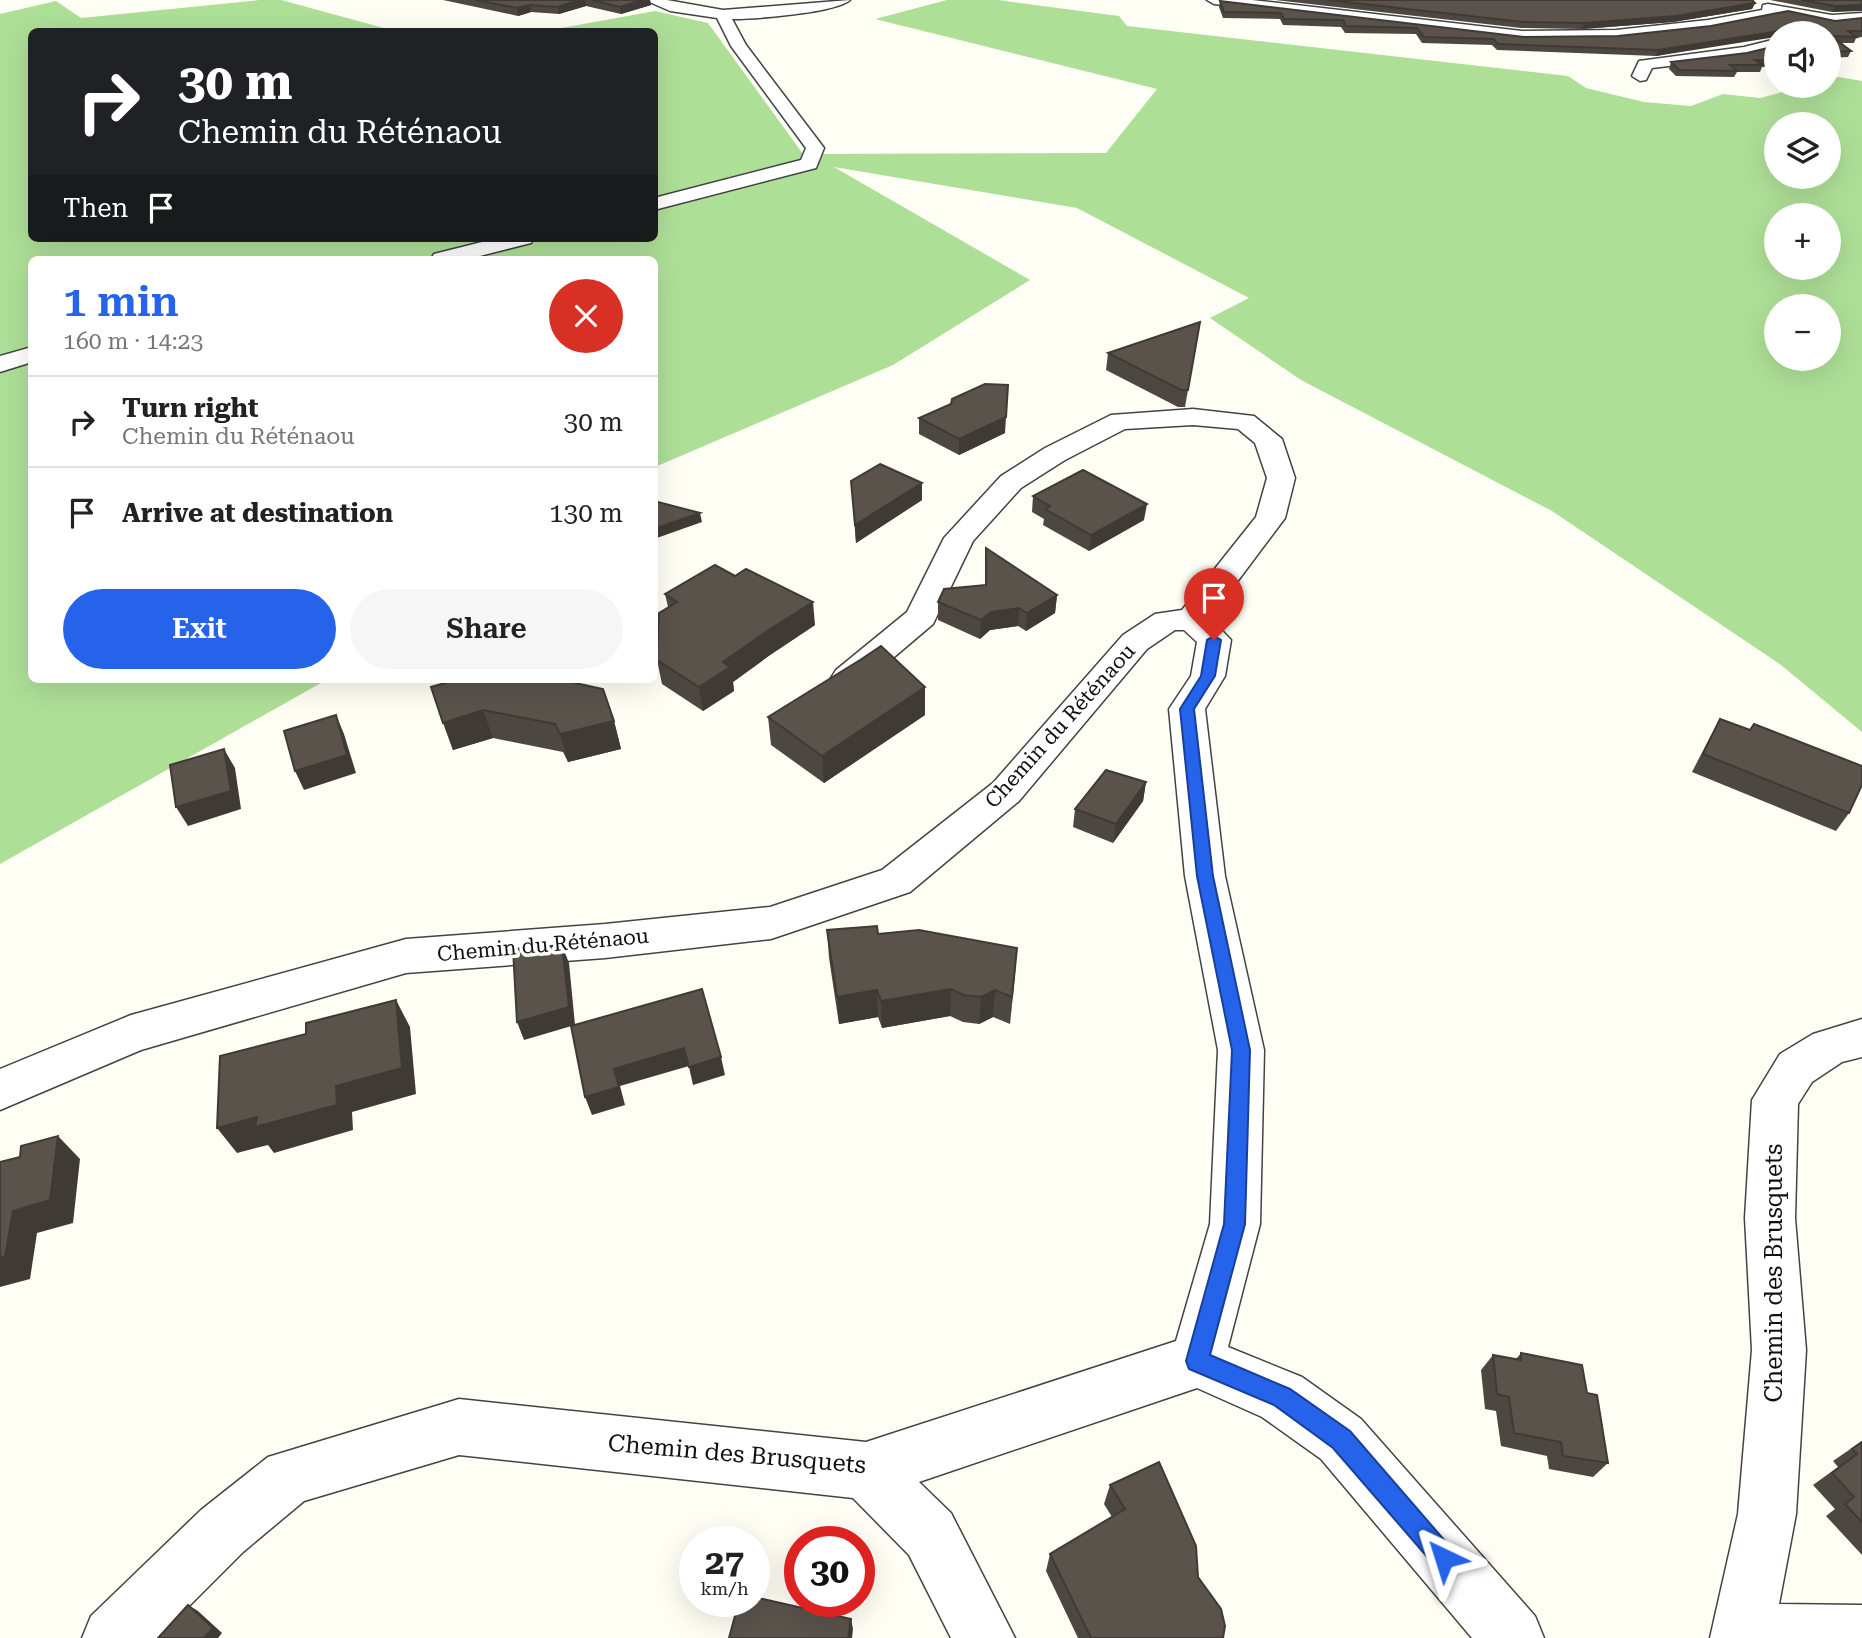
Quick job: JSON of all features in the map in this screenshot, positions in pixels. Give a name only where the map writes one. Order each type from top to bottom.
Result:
[{"type":"street","points":[[652,0],[687,12],[723,16],[843,0]]},
{"type":"street","points":[[1214,0],[1522,36],[1616,35],[1708,25],[1781,11]]},
{"type":"street","points":[[1746,0],[1781,11],[1832,20],[1862,17]]},
{"type":"street","points":[[658,203],[808,164],[815,148],[739,46],[723,16]]},
{"type":"street","points":[[1640,76],[1645,64],[1744,52],[1764,47]]},
{"type":"street","points":[[454,256],[508,242]]},
{"type":"street","points":[[0,364],[28,355]]},
{"type":"street","points":[[848,678],[921,617],[959,538],[1011,482],[1055,454],[1120,421],[1193,417],[1245,422],[1268,439],[1281,478],[1270,519],[1192,620],[1214,640],[1208,676],[1187,709],[1205,876],[1241,1050],[1235,1224],[1197,1361],[1282,1397],[1341,1439],[1513,1638]]},
{"type":"street","name":"Chemin du Réténaou","points":[[0,1090],[131,1034],[406,956],[605,941],[771,923],[896,881],[1006,792],[1135,642],[1167,621],[1192,620]]},
{"type":"street","name":"Chemin des Brusquets","points":[[1862,1038],[1829,1047],[1796,1068],[1776,1100],[1770,1218],[1779,1350],[1767,1514],[1741,1638],[1791,1634],[1862,1636]]},
{"type":"street","name":"Chemin des Brusquets","points":[[113,1638],[222,1531],[288,1477],[459,1427],[866,1471],[1197,1361]]},
{"type":"street","points":[[866,1471],[929,1534],[984,1638]]},
{"type":"green space","points":[[281,0],[384,28],[28,28],[28,242],[658,242],[658,28],[562,28],[655,11],[708,23],[803,154],[1106,153],[1157,89],[875,19],[947,0],[998,0],[1119,16],[1127,26],[1568,76],[1586,88],[1644,102],[1691,106],[1723,94],[1760,98],[1841,98],[1841,77],[1862,81],[1862,732],[1781,665],[1552,511],[1301,380],[1210,318],[1249,298],[1077,208],[834,167],[1030,280],[893,365],[658,466],[658,256],[28,256],[28,683],[321,683],[0,864],[0,14],[56,1],[81,18]]},
{"type":"building","points":[[476,0],[579,0],[557,7],[530,5],[517,8]]},
{"type":"building","points":[[592,0],[643,0],[620,7]]},
{"type":"building","points":[[1328,0],[1752,0],[1755,3],[1676,16],[1584,23],[1523,22]]},
{"type":"building","points":[[1802,0],[1862,0],[1862,5],[1835,6]]},
{"type":"building","points":[[1220,1],[1524,37],[1618,36],[1711,26],[1788,11],[1835,21],[1764,21],[1764,33],[1658,50],[1498,44],[1494,39],[1424,37],[1417,28],[1346,26],[1343,20],[1284,19],[1281,13],[1224,12]]},
{"type":"building","points":[[1862,18],[1862,31],[1848,31],[1856,37],[1841,36],[1841,21],[1835,21]]},
{"type":"building","points":[[1841,44],[1851,51],[1841,51]]},
{"type":"building","points":[[1764,49],[1764,60],[1755,60],[1763,65],[1730,65],[1737,71],[1679,70],[1671,62]]},
{"type":"building","points":[[1200,322],[1188,390],[1181,390],[1108,353]]},
{"type":"building","points":[[985,384],[1008,385],[1006,417],[959,439],[919,418],[951,404],[952,399]]},
{"type":"building","points":[[880,464],[922,483],[855,525],[851,481]]},
{"type":"building","points":[[1083,470],[1147,504],[1091,535],[1045,509],[1050,506],[1033,496]]},
{"type":"building","points":[[658,502],[700,513],[658,528]]},
{"type":"building","points":[[986,548],[1057,595],[1027,613],[1019,608],[991,612],[981,620],[938,602],[944,589],[986,585]]},
{"type":"building","points":[[715,565],[735,576],[746,569],[813,602],[723,662],[730,667],[699,687],[658,661],[659,613],[677,602],[665,594]]},
{"type":"building","points":[[881,646],[925,687],[822,756],[768,717],[860,660]]},
{"type":"building","points":[[445,683],[575,683],[603,689],[614,721],[560,734],[555,724],[483,710],[443,723],[431,687]]},
{"type":"building","points":[[336,715],[347,755],[295,771],[284,731]]},
{"type":"building","points":[[1720,719],[1750,730],[1754,724],[1862,766],[1862,785],[1849,813],[1703,754]]},
{"type":"building","points":[[224,749],[231,791],[176,807],[170,765]]},
{"type":"building","points":[[1106,770],[1146,782],[1116,824],[1075,809]]},
{"type":"building","points":[[877,926],[878,934],[919,930],[1017,948],[1012,997],[995,990],[981,997],[963,995],[951,989],[881,1001],[877,990],[837,997],[827,930]]},
{"type":"building","points":[[562,945],[569,1007],[517,1022],[513,949]]},
{"type":"building","points":[[702,989],[721,1057],[689,1067],[684,1048],[614,1069],[619,1087],[585,1097],[571,1026]]},
{"type":"building","points":[[396,1000],[402,1068],[336,1086],[337,1105],[255,1127],[257,1117],[217,1128],[220,1056],[306,1034],[306,1023]]},
{"type":"building","points":[[58,1136],[50,1200],[13,1211],[5,1257],[0,1258],[0,1162],[20,1157],[21,1146]]},
{"type":"building","points":[[1521,1353],[1582,1365],[1587,1393],[1597,1395],[1608,1463],[1563,1456],[1561,1442],[1514,1433],[1509,1397],[1497,1394],[1493,1355],[1521,1360]]},
{"type":"building","points":[[1862,1442],[1862,1522],[1845,1504],[1854,1497],[1832,1473],[1857,1454],[1852,1449]]},
{"type":"building","points":[[1159,1462],[1196,1546],[1198,1577],[1221,1609],[1225,1626],[1223,1638],[1091,1638],[1050,1554],[1125,1509],[1110,1485]]},
{"type":"building","points":[[770,1601],[784,1604],[784,1617],[851,1619],[848,1638],[729,1638],[735,1617],[770,1617]]},
{"type":"building","points":[[188,1605],[213,1628],[204,1638],[158,1638]]},
{"type":"route","points":[[1214,640],[1208,676],[1187,709],[1192,779],[1205,876],[1241,1050],[1235,1224],[1197,1361],[1282,1397],[1341,1439],[1444,1558]]}]
